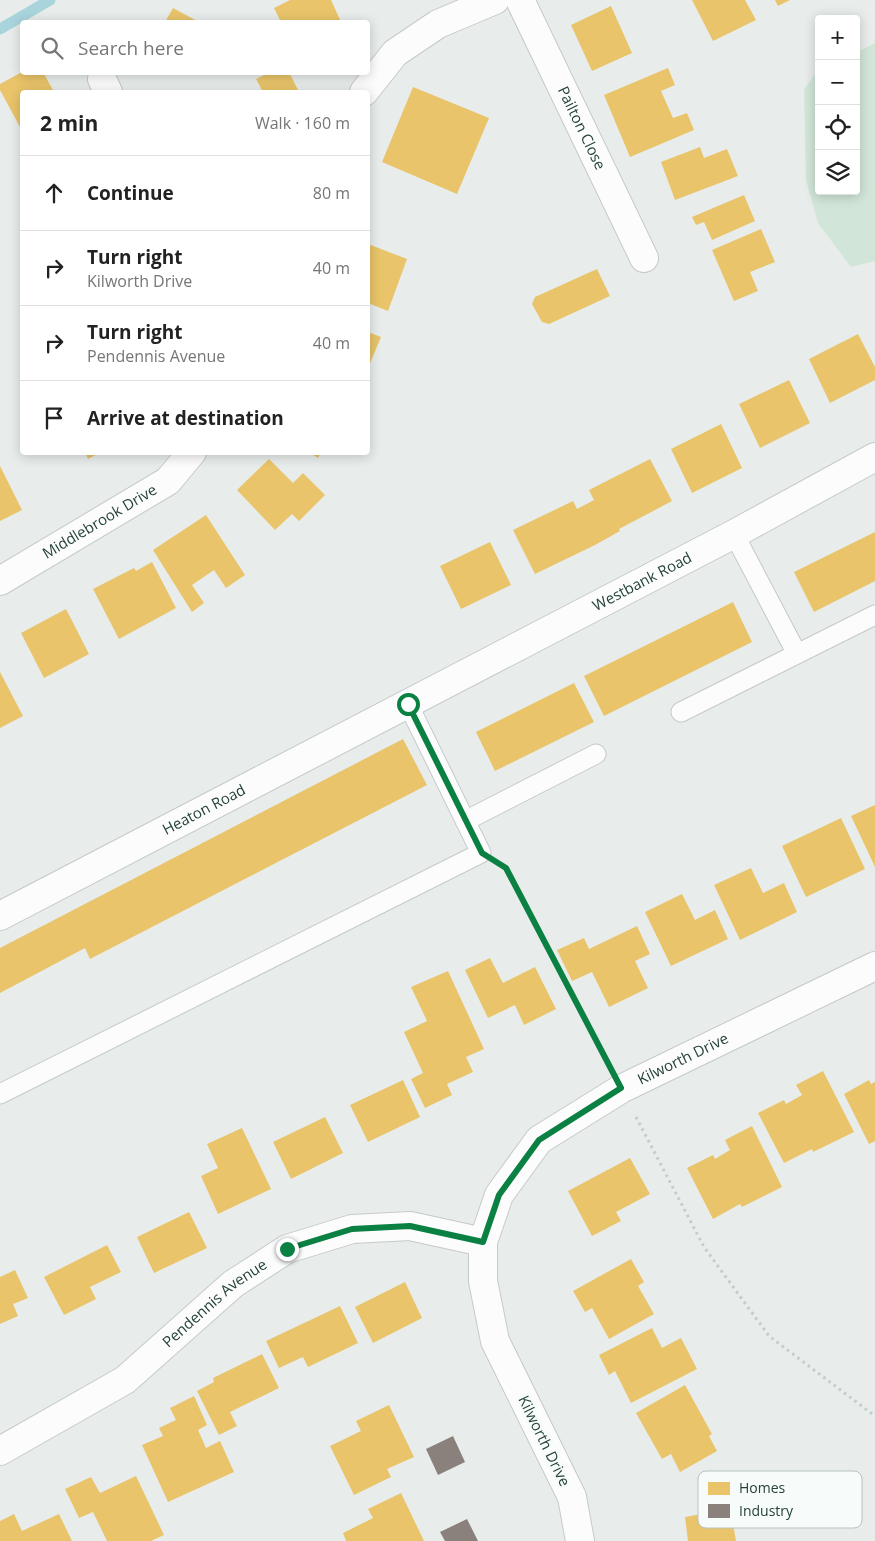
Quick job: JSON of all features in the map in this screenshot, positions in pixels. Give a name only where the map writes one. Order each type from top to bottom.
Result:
[{"type":"street","points":[[366,90],[395,53],[438,24],[495,0]]},
{"type":"street","name":"Pailton Close","points":[[520,0],[644,258]]},
{"type":"street","name":"Middlebrook Drive","points":[[0,581],[168,481],[190,455]]},
{"type":"street","name":"Westbank Road","points":[[408,704],[734,534],[875,457]]},
{"type":"street","name":"Heaton Road","points":[[0,916],[408,704]]},
{"type":"street","name":"Kilworth Drive","points":[[580,1541],[572,1497],[495,1341],[483,1281],[483,1242],[499,1195],[539,1140],[621,1088],[875,966]]},
{"type":"street","name":"Pendennis Avenue","points":[[0,1451],[125,1380],[233,1284],[287,1249],[352,1229],[410,1226],[483,1242]]},
{"type":"lane","points":[[734,534],[797,654]]},
{"type":"lane","points":[[681,712],[875,615]]},
{"type":"lane","points":[[0,1094],[482,853],[408,704]]},
{"type":"lane","points":[[465,821],[596,754]]},
{"type":"path","points":[[482,853],[506,868],[704,1247],[769,1336],[875,1416]]},
{"type":"green space","points":[[875,43],[875,261],[851,267],[818,223],[806,180],[804,90],[815,75],[815,195],[860,195],[860,51]]},
{"type":"building: Homes","points":[[290,0],[331,0],[340,20],[280,20],[274,8]]},
{"type":"building: Homes","points":[[692,0],[745,0],[756,20],[713,41]]},
{"type":"building: Homes","points":[[775,0],[790,0],[778,6]]},
{"type":"building: Homes","points":[[611,6],[632,53],[592,71],[571,25]]},
{"type":"building: Homes","points":[[173,8],[195,20],[166,20]]},
{"type":"building: Homes","points":[[668,68],[675,85],[661,91],[673,118],[687,113],[694,130],[630,157],[604,95]]},
{"type":"building: Homes","points":[[20,73],[20,75],[45,75],[53,90],[20,90],[20,127],[0,90],[0,84]]},
{"type":"building: Homes","points":[[264,75],[290,75],[298,90],[262,90],[256,79]]},
{"type":"building: Homes","points":[[413,87],[489,118],[457,194],[382,162]]},
{"type":"building: Homes","points":[[700,147],[704,158],[727,149],[738,176],[675,200],[661,162]]},
{"type":"building: Homes","points":[[744,195],[755,221],[712,240],[704,222],[696,225],[692,217]]},
{"type":"building: Homes","points":[[761,229],[775,262],[750,272],[758,291],[734,301],[712,250]]},
{"type":"building: Homes","points":[[370,245],[407,259],[388,311],[370,304]]},
{"type":"building: Homes","points":[[597,269],[610,296],[549,324],[542,322],[532,304],[535,297]]},
{"type":"building: Homes","points":[[370,333],[381,337],[370,363]]},
{"type":"building: Homes","points":[[858,334],[875,367],[875,380],[830,403],[809,359]]},
{"type":"building: Homes","points":[[789,380],[810,423],[760,448],[739,404]]},
{"type":"building: Homes","points":[[721,424],[742,468],[692,493],[671,449]]},
{"type":"building: Homes","points":[[86,455],[95,455],[88,459]]},
{"type":"building: Homes","points":[[269,459],[293,483],[303,473],[325,495],[299,521],[292,514],[275,530],[237,490]]},
{"type":"building: Homes","points":[[650,459],[672,501],[619,529],[620,531],[595,545],[535,574],[513,530],[573,501],[577,509],[594,500],[589,490]]},
{"type":"building: Homes","points":[[0,466],[22,510],[0,521]]},
{"type":"building: Homes","points":[[206,515],[245,575],[226,588],[214,570],[192,585],[204,603],[192,612],[153,550]]},
{"type":"building: Homes","points":[[875,532],[875,581],[814,612],[794,572]]},
{"type":"building: Homes","points":[[490,542],[511,585],[461,609],[440,566]]},
{"type":"building: Homes","points":[[152,562],[176,608],[119,639],[93,589],[134,568],[136,571]]},
{"type":"building: Homes","points":[[733,602],[752,642],[604,716],[584,676]]},
{"type":"building: Homes","points":[[66,609],[89,654],[44,678],[21,633]]},
{"type":"building: Homes","points":[[0,672],[23,716],[0,728]]},
{"type":"building: Homes","points":[[574,683],[594,722],[495,771],[476,732]]},
{"type":"building: Homes","points":[[403,739],[427,785],[90,959],[85,948],[0,993],[0,948]]},
{"type":"building: Homes","points":[[875,805],[875,867],[851,816]]},
{"type":"building: Homes","points":[[841,818],[865,869],[806,897],[782,846]]},
{"type":"building: Homes","points":[[751,868],[763,893],[784,883],[797,912],[740,940],[714,885]]},
{"type":"building: Homes","points":[[682,894],[695,920],[715,910],[728,939],[671,966],[645,912]]},
{"type":"building: Homes","points":[[637,926],[650,954],[635,961],[648,988],[609,1007],[592,972],[572,981],[557,950],[584,938],[589,949]]},
{"type":"building: Homes","points":[[490,958],[503,983],[535,967],[556,1009],[524,1025],[515,1005],[488,1018],[465,970]]},
{"type":"building: Homes","points":[[448,971],[484,1049],[466,1057],[473,1072],[447,1084],[452,1095],[425,1108],[411,1079],[423,1073],[404,1032],[427,1021],[411,987]]},
{"type":"building: Homes","points":[[823,1071],[854,1132],[813,1152],[812,1149],[784,1163],[758,1113],[784,1100],[786,1104],[802,1095],[796,1085]]},
{"type":"building: Homes","points":[[403,1080],[420,1117],[368,1142],[350,1105]]},
{"type":"building: Homes","points":[[869,1080],[871,1084],[875,1082],[875,1141],[869,1144],[844,1094]]},
{"type":"building: Homes","points":[[325,1117],[343,1153],[291,1179],[273,1142]]},
{"type":"building: Homes","points":[[752,1126],[782,1187],[742,1207],[740,1204],[713,1219],[687,1168],[713,1155],[715,1159],[730,1150],[725,1140]]},
{"type":"building: Homes","points":[[242,1128],[271,1189],[218,1214],[201,1176],[218,1168],[207,1144]]},
{"type":"building: Homes","points":[[630,1158],[650,1194],[616,1212],[621,1221],[592,1236],[568,1191]]},
{"type":"building: Homes","points":[[189,1212],[207,1248],[154,1273],[137,1237]]},
{"type":"building: Homes","points":[[107,1245],[121,1272],[90,1287],[96,1299],[64,1315],[44,1277]]},
{"type":"building: Homes","points":[[631,1259],[644,1282],[638,1286],[654,1314],[609,1339],[592,1308],[585,1312],[573,1291]]},
{"type":"building: Homes","points":[[15,1270],[28,1298],[13,1304],[18,1316],[0,1324],[0,1277]]},
{"type":"building: Homes","points":[[405,1282],[422,1318],[373,1343],[355,1307]]},
{"type":"building: Homes","points":[[340,1306],[358,1343],[308,1367],[303,1357],[279,1368],[266,1341]]},
{"type":"building: Homes","points":[[652,1328],[662,1348],[681,1338],[697,1369],[631,1403],[615,1371],[609,1375],[599,1355]]},
{"type":"building: Homes","points":[[262,1354],[279,1388],[230,1412],[237,1426],[219,1435],[197,1391],[214,1382],[213,1378]]},
{"type":"building: Homes","points":[[685,1385],[712,1434],[709,1436],[717,1451],[680,1472],[671,1454],[662,1459],[636,1413]]},
{"type":"building: Homes","points":[[194,1396],[207,1425],[198,1430],[206,1448],[220,1441],[234,1472],[168,1502],[142,1445],[163,1436],[159,1428],[176,1420],[170,1408]]},
{"type":"building: Homes","points":[[389,1405],[414,1457],[387,1469],[391,1477],[354,1495],[330,1446],[361,1431],[356,1421]]},
{"type":"building: Homes","points":[[136,1476],[164,1535],[151,1541],[107,1541],[93,1512],[79,1518],[65,1489],[91,1477],[100,1493]]},
{"type":"building: Homes","points":[[401,1493],[424,1541],[346,1541],[343,1533],[373,1518],[368,1509]]},
{"type":"building: Homes","points":[[14,1514],[22,1531],[59,1514],[72,1541],[0,1541],[0,1521]]},
{"type":"building: Homes","points":[[698,1515],[698,1528],[734,1528],[736,1541],[688,1541],[685,1517]]},
{"type":"building: Industry","points":[[453,1436],[465,1462],[438,1475],[426,1449]]},
{"type":"building: Industry","points":[[467,1519],[478,1541],[445,1541],[440,1532]]},
{"type":"waterway","points":[[0,29],[50,0]]},
{"type":"route","points":[[287,1249],[352,1229],[410,1226],[483,1242],[499,1195],[539,1140],[621,1088],[506,868],[482,853],[408,704]]}]
